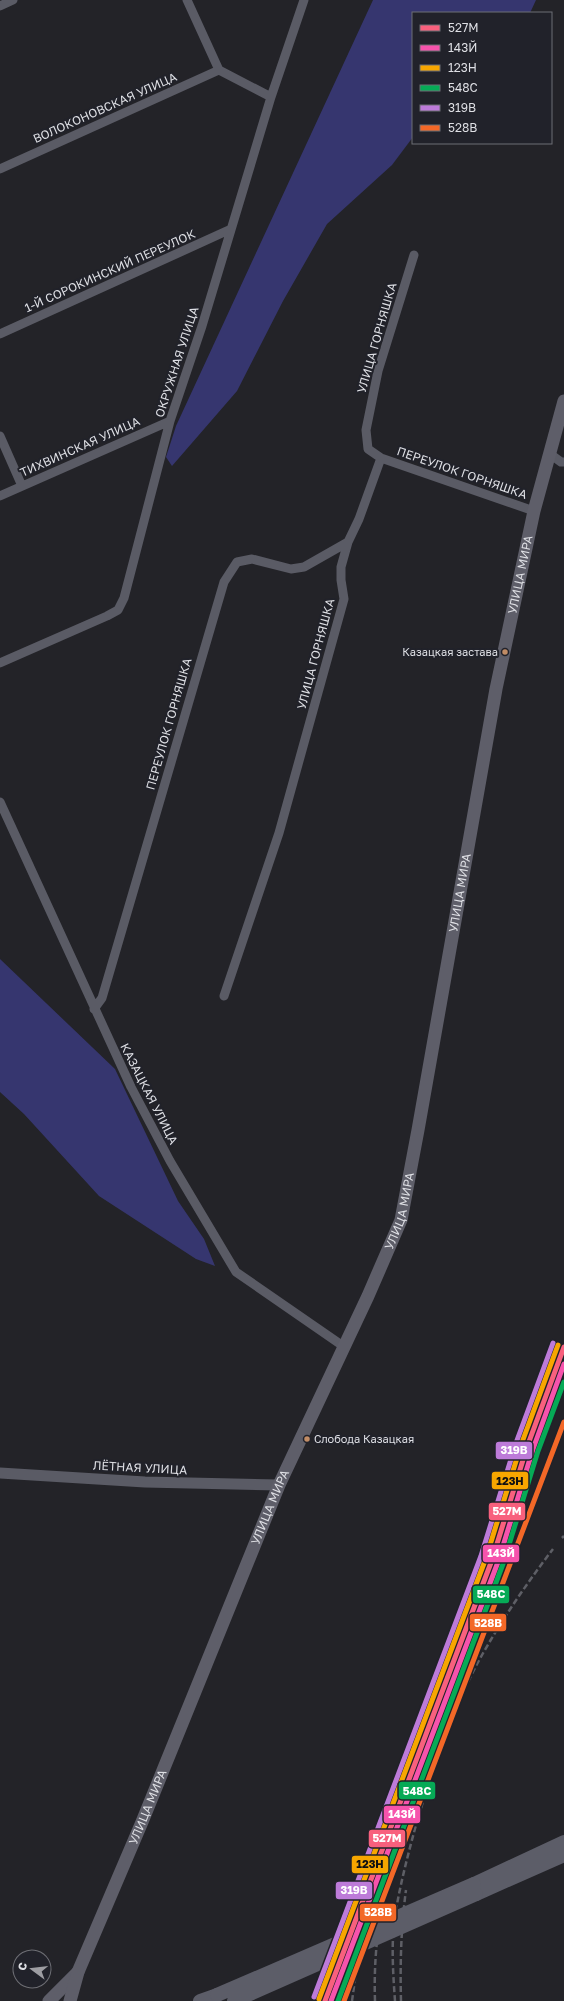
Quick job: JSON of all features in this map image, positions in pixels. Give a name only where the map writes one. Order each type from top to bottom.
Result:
[{"type":"main road","name":"УЛИЦА МИРА","points":[[70,2001],[78,1972],[142,1822],[279,1485],[343,1346],[368,1296],[401,1220],[496,689],[534,511],[564,401]]},
{"type":"main road","points":[[234,2001],[475,1889],[564,1842]]},
{"type":"main road","points":[[200,2001],[564,1854]]},
{"type":"main road","name":"УЛИЦА МИРА","points":[[49,2001],[78,1972]]},
{"type":"main road","name":"УЛИЦА МИРА","points":[[78,1972],[81,2001]]},
{"type":"street","points":[[0,6],[13,0]]},
{"type":"street","points":[[187,0],[219,70],[271,97]]},
{"type":"street","name":"ОКРУЖНАЯ УЛИЦА","points":[[0,663],[118,610],[124,598],[170,421],[202,326],[271,97],[304,0]]},
{"type":"street","name":"ВОЛОКОНОВСКАЯ УЛИЦА","points":[[0,168],[219,70]]},
{"type":"street","name":"1-Й СОРОКИНСКИЙ ПЕРЕУЛОК","points":[[0,334],[231,229]]},
{"type":"street","name":"УЛИЦА ГОРНЯШКА","points":[[224,996],[279,833],[344,599],[340,580],[341,567],[348,542],[360,519],[381,458],[368,449],[366,430],[378,370],[414,255]]},
{"type":"street","name":"ТИХВИНСКАЯ УЛИЦА","points":[[0,496],[170,421]]},
{"type":"street","points":[[0,436],[22,486]]},
{"type":"street","points":[[550,454],[561,462],[564,462]]},
{"type":"street","name":"ПЕРЕУЛОК ГОРНЯШКА","points":[[381,458],[534,511]]},
{"type":"street","name":"ПЕРЕУЛОК ГОРНЯШКА","points":[[94,1009],[102,998],[224,582],[237,562],[252,559],[290,569],[304,567],[348,542]]},
{"type":"street","name":"КАЗАЦКАЯ УЛИЦА","points":[[0,802],[131,1087],[170,1161],[236,1272],[343,1346]]},
{"type":"street","name":"ЛЁТНАЯ УЛИЦА","points":[[0,1473],[145,1482],[279,1485]]},
{"type":"shaded area","points":[[373,0],[536,0],[530,12],[412,12],[412,138],[392,165],[327,224],[283,301],[237,391],[172,466],[166,457],[176,426]]},
{"type":"shaded area","points":[[0,959],[115,1069],[178,1201],[204,1239],[215,1266],[196,1259],[99,1196],[24,1114],[0,1092]]},
{"type":"railway","points":[[421,1808],[455,1711],[472,1673],[507,1614],[553,1549]]},
{"type":"railway","points":[[352,2001],[359,1951],[369,1907],[402,1814],[465,1649],[492,1560]]},
{"type":"railway","points":[[439,1741],[444,1722]]},
{"type":"railway","points":[[414,1803],[426,1776]]},
{"type":"railway","points":[[395,2001],[393,1969],[395,1916],[397,1902],[422,1803]]},
{"type":"railway","points":[[375,2001],[377,1940],[387,1880],[398,1840]]},
{"type":"railway","points":[[401,2001],[401,1946],[406,1890]]},
{"type":"transit line","name":"319В","points":[[314,1997],[481,1556],[516,1443],[553,1343]]},
{"type":"transit line","name":"123Н","points":[[319,1999],[486,1558],[521,1445],[558,1345]]},
{"type":"transit line","name":"527М","points":[[325,2001],[492,1560],[527,1447],[564,1347]]},
{"type":"transit line","name":"143Й","points":[[331,2001],[498,1562],[533,1449],[564,1364]]},
{"type":"transit line","name":"548С","points":[[338,2001],[503,1564],[538,1451],[564,1382]]},
{"type":"transit line","name":"528В","points":[[344,2001],[564,1422]]},
{"type":"place","name":"Казацкая застава","points":[[505,652]]},
{"type":"place","name":"Слобода Казацкая","points":[[307,1439]]}]
